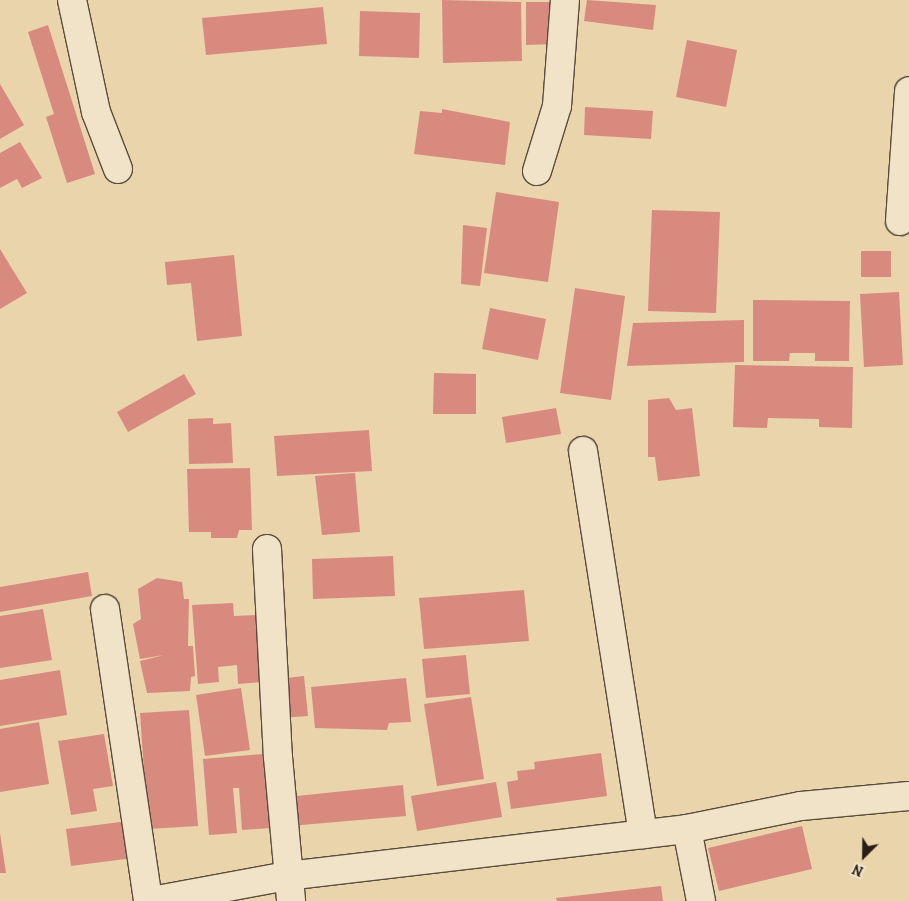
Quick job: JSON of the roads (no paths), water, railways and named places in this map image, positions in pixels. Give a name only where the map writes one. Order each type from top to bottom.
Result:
[{"type":"street","points":[[72,0],[96,112],[118,169]]},
{"type":"street","points":[[538,171],[557,106],[565,0]]},
{"type":"street","points":[[900,221],[909,91]]},
{"type":"street","points":[[583,452],[643,834]]},
{"type":"street","points":[[267,549],[289,888]]},
{"type":"street","points":[[105,609],[150,901],[289,888],[643,834],[687,829],[801,806],[909,796]]},
{"type":"street","points":[[687,829],[701,901]]}]
